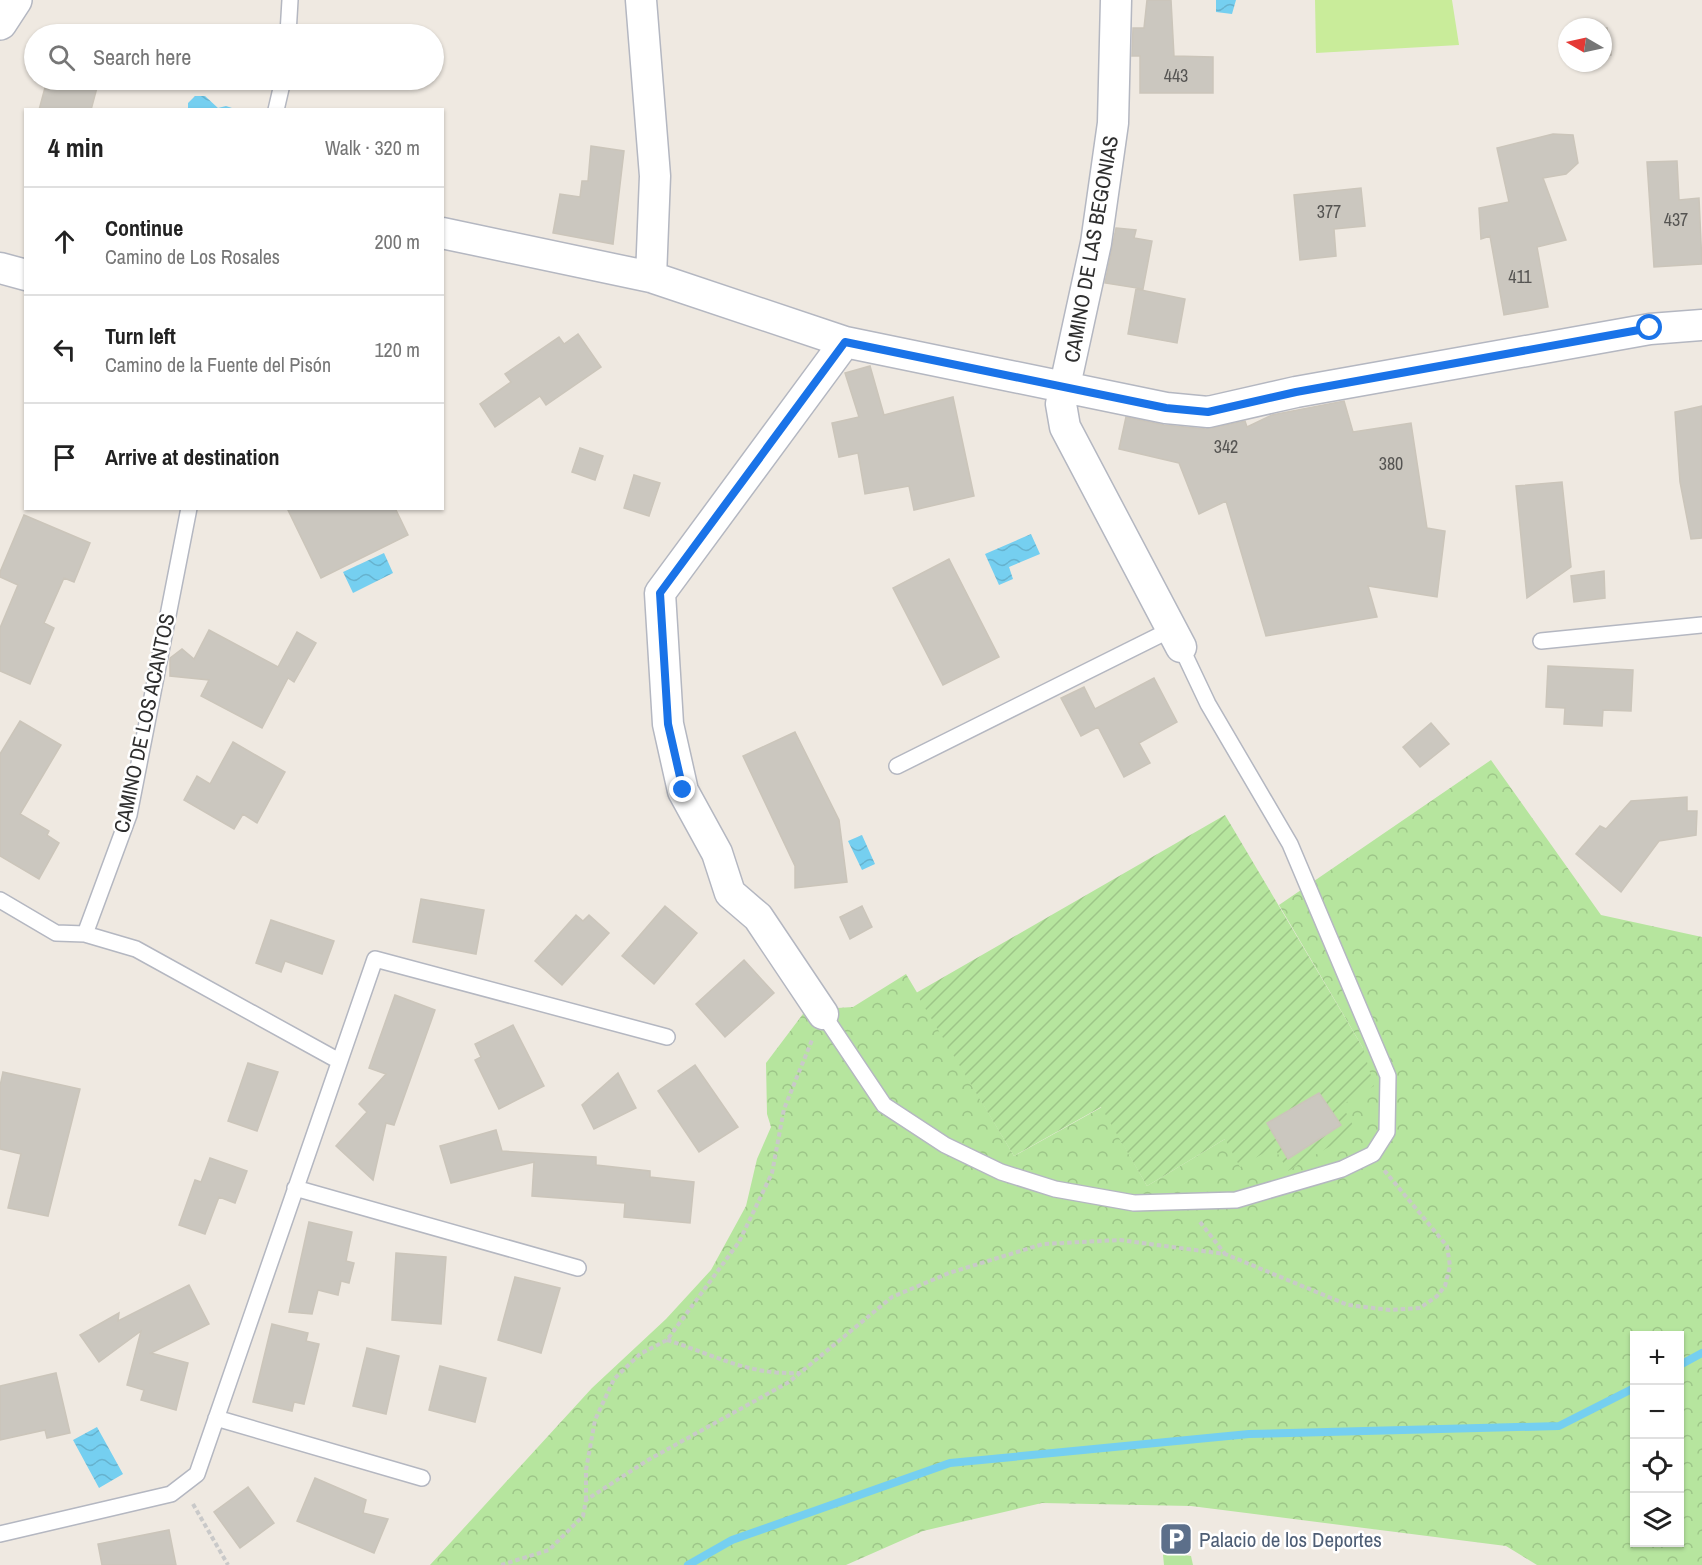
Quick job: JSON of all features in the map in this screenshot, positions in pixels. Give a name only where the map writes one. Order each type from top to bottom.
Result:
[{"type":"street","points":[[0,23],[15,0]]},
{"type":"street","points":[[640,0],[655,176],[651,277]]},
{"type":"street","name":"CAMINO DE LAS BEGONIAS","points":[[1116,0],[1113,123],[1096,243],[1067,386],[1061,404],[1065,427],[1176,638]]},
{"type":"street","points":[[444,233],[651,277],[845,342],[1166,408],[1208,412],[1296,392],[1650,328],[1702,325]]},
{"type":"street","points":[[0,268],[24,274]]},
{"type":"street","points":[[823,1014],[758,917],[729,893],[717,853],[683,790],[668,724],[660,593],[845,342]]},
{"type":"lane","points":[[289,24],[290,0]]},
{"type":"lane","points":[[276,108],[281,90]]},
{"type":"lane","name":"CAMINO DE LOS ACANTOS","points":[[85,934],[129,815],[189,510]]},
{"type":"lane","points":[[1541,641],[1702,625]]},
{"type":"lane","points":[[823,1014],[884,1105],[945,1146],[1001,1172],[1055,1189],[1134,1203],[1236,1200],[1342,1169],[1373,1154],[1387,1132],[1388,1077],[1290,844],[1208,704],[1176,638],[897,766]]},
{"type":"lane","points":[[0,900],[56,933],[85,934],[136,949],[339,1061]]},
{"type":"lane","points":[[0,1534],[171,1494],[197,1474],[375,959],[667,1037]]},
{"type":"lane","points":[[295,1188],[578,1268]]},
{"type":"lane","points":[[216,1418],[422,1478]]},
{"type":"path","points":[[501,1565],[549,1550],[583,1516],[586,1500],[586,1470],[595,1420],[614,1379],[640,1354],[667,1340],[740,1242],[772,1173],[784,1109],[823,1014]]},
{"type":"path","points":[[586,1500],[648,1460],[799,1373],[892,1297],[949,1273],[1043,1244],[1120,1240],[1225,1254],[1348,1305],[1390,1310],[1420,1308],[1437,1296],[1445,1286],[1450,1266],[1447,1246],[1373,1154]]},
{"type":"path","points":[[1195,1201],[1197,1218],[1225,1254]]},
{"type":"path","points":[[667,1340],[752,1371],[775,1374],[799,1373]]},
{"type":"path","points":[[182,1485],[228,1565]]},
{"type":"green space","points":[[1315,0],[1452,0],[1459,45],[1316,53]]},
{"type":"green space","points":[[1491,760],[1601,915],[1702,937],[1702,1565],[1537,1565],[1506,1546],[1191,1506],[1042,1503],[923,1531],[846,1565],[430,1565],[592,1388],[666,1319],[711,1270],[746,1206],[757,1159],[771,1127],[767,1114],[766,1063],[806,1010],[853,1007],[906,974],[1014,1156],[1102,1107],[1147,1186],[1225,1139],[1342,1105],[1363,1048],[1279,905]]},
{"type":"green space","points":[[1225,815],[1363,1048],[1374,1086],[1342,1105],[1356,1131],[1288,1171],[1274,1147],[1240,1167],[1225,1139],[1147,1186],[1101,1107],[1014,1156],[916,993]]},
{"type":"green space","points":[[1167,1553],[1191,1556],[1193,1565],[1164,1565],[1163,1555]]},
{"type":"water","points":[[1216,0],[1236,0],[1232,14],[1216,12]]},
{"type":"water","points":[[195,96],[205,96],[218,108],[188,108],[188,103]]},
{"type":"water","points":[[1031,534],[1040,554],[1009,567],[1013,579],[999,585],[985,554]]},
{"type":"water","points":[[384,553],[393,573],[353,593],[343,572]]},
{"type":"water","points":[[862,835],[875,864],[862,870],[848,841]]},
{"type":"water","points":[[97,1427],[123,1474],[99,1488],[73,1440]]},
{"type":"building","points":[[1147,0],[1171,0],[1174,56],[1213,57],[1213,93],[1140,93],[1140,56],[1132,56],[1133,28],[1144,28]]},
{"type":"building","points":[[44,90],[96,90],[92,108],[40,108]]},
{"type":"building","points":[[1553,134],[1573,135],[1578,163],[1566,174],[1543,178],[1566,240],[1537,247],[1548,307],[1504,315],[1490,236],[1481,239],[1479,208],[1509,202],[1497,148]]},
{"type":"building","points":[[591,146],[624,151],[613,244],[553,233],[560,194],[580,197],[582,181],[588,181]]},
{"type":"building","points":[[1677,161],[1679,200],[1699,198],[1702,264],[1654,267],[1647,162]]},
{"type":"building","points":[[1361,188],[1365,226],[1334,229],[1336,256],[1300,260],[1294,195]]},
{"type":"building","points":[[1116,228],[1136,230],[1134,238],[1152,241],[1143,289],[1105,283]]},
{"type":"building","points":[[1136,289],[1185,299],[1177,343],[1128,334]]},
{"type":"building","points":[[578,334],[601,367],[546,405],[540,396],[495,427],[480,404],[511,382],[505,374],[559,337],[564,344]]},
{"type":"building","points":[[870,366],[884,415],[953,397],[974,496],[914,510],[909,486],[865,494],[858,453],[839,457],[832,423],[859,417],[845,373]]},
{"type":"building","points":[[1344,401],[1353,432],[1411,423],[1427,528],[1445,531],[1437,597],[1368,586],[1377,617],[1266,636],[1226,501],[1199,514],[1179,463],[1119,449],[1126,417],[1164,425],[1206,429],[1245,421],[1247,427],[1272,415]]},
{"type":"building","points":[[1702,406],[1702,538],[1691,539],[1680,482],[1675,412]]},
{"type":"building","points":[[580,448],[603,456],[595,480],[572,472]]},
{"type":"building","points":[[634,475],[660,483],[649,516],[624,508]]},
{"type":"building","points":[[1562,482],[1571,567],[1527,598],[1516,486]]},
{"type":"building","points":[[288,510],[396,510],[408,535],[321,578]]},
{"type":"building","points":[[24,515],[90,543],[74,582],[64,578],[44,623],[54,628],[30,684],[0,671],[0,628],[18,585],[0,577],[0,572]]},
{"type":"building","points":[[949,559],[999,657],[943,685],[893,588]]},
{"type":"building","points":[[1604,571],[1605,598],[1574,602],[1571,576]]},
{"type":"building","points":[[209,630],[278,667],[297,632],[316,643],[294,682],[288,678],[262,728],[201,696],[209,680],[170,676],[170,658],[182,649],[194,659]]},
{"type":"building","points":[[1548,666],[1633,670],[1631,711],[1603,710],[1602,726],[1564,724],[1565,708],[1546,707]]},
{"type":"building","points":[[1154,678],[1177,722],[1139,743],[1150,763],[1124,777],[1098,727],[1081,736],[1061,698],[1084,687],[1095,709]]},
{"type":"building","points":[[20,721],[61,745],[20,814],[49,831],[47,835],[59,843],[39,879],[0,856],[0,754]]},
{"type":"building","points":[[1431,723],[1449,744],[1420,767],[1403,747]]},
{"type":"building","points":[[795,732],[839,820],[847,882],[795,888],[795,866],[743,756]]},
{"type":"building","points":[[233,742],[285,772],[257,823],[243,814],[234,829],[184,800],[197,776],[210,784]]},
{"type":"building","points":[[1687,797],[1687,811],[1697,811],[1696,835],[1659,841],[1621,892],[1576,854],[1600,826],[1606,829],[1631,801]]},
{"type":"building","points":[[421,899],[484,910],[476,954],[413,942]]},
{"type":"building","points":[[665,906],[697,933],[654,984],[622,956]]},
{"type":"building","points":[[862,906],[872,927],[850,939],[840,917]]},
{"type":"building","points":[[576,915],[583,921],[589,915],[609,933],[562,985],[535,961]]},
{"type":"building","points":[[271,920],[334,941],[322,974],[285,961],[281,972],[256,963]]},
{"type":"building","points":[[744,960],[774,993],[725,1037],[696,1004]]},
{"type":"building","points":[[395,995],[435,1010],[394,1125],[386,1123],[373,1180],[336,1146],[367,1112],[359,1104],[386,1074],[369,1068]]},
{"type":"building","points":[[513,1025],[544,1086],[499,1109],[475,1060],[481,1057],[475,1044]]},
{"type":"building","points":[[248,1063],[278,1072],[257,1131],[228,1121]]},
{"type":"building","points":[[695,1065],[738,1127],[699,1152],[658,1091]]},
{"type":"building","points":[[3,1072],[80,1089],[48,1216],[8,1208],[21,1154],[0,1149],[0,1086]]},
{"type":"building","points":[[618,1073],[636,1108],[594,1129],[582,1105]]},
{"type":"building","points":[[1319,1093],[1341,1125],[1288,1159],[1267,1123]]},
{"type":"building","points":[[496,1130],[502,1151],[596,1157],[596,1165],[650,1171],[650,1177],[694,1182],[690,1223],[624,1217],[625,1203],[532,1196],[534,1162],[451,1183],[440,1146]]},
{"type":"building","points":[[210,1158],[247,1171],[235,1203],[219,1197],[205,1234],[179,1225],[195,1180],[201,1182]]},
{"type":"building","points":[[309,1222],[352,1232],[346,1261],[354,1263],[349,1283],[341,1281],[338,1295],[318,1290],[312,1314],[289,1312]]},
{"type":"building","points":[[396,1253],[446,1257],[441,1324],[392,1320]]},
{"type":"building","points":[[515,1277],[560,1288],[541,1353],[498,1340]]},
{"type":"building","points":[[189,1285],[209,1324],[151,1353],[188,1363],[176,1410],[141,1400],[144,1390],[127,1385],[141,1331],[99,1362],[80,1335],[119,1313],[118,1321]]},
{"type":"building","points":[[272,1324],[308,1333],[306,1341],[319,1344],[304,1404],[294,1402],[292,1411],[253,1402]]},
{"type":"building","points":[[367,1348],[399,1356],[386,1414],[353,1406]]},
{"type":"building","points":[[440,1366],[486,1378],[475,1422],[429,1410]]},
{"type":"building","points":[[56,1373],[70,1433],[47,1438],[45,1430],[0,1440],[0,1386]]},
{"type":"building","points":[[315,1478],[366,1500],[363,1513],[388,1519],[374,1553],[297,1521]]},
{"type":"building","points":[[248,1487],[274,1523],[240,1548],[214,1512]]},
{"type":"building","points":[[169,1530],[176,1565],[102,1565],[98,1544]]},
{"type":"waterway","points":[[1684,1363],[1702,1353]]},
{"type":"waterway","points":[[688,1565],[732,1540],[950,1463],[1249,1434],[1559,1426],[1630,1390]]},
{"type":"place","name":"Palacio de los Deportes","points":[[1176,1539]]},
{"type":"route","points":[[683,790],[668,724],[660,593],[845,342],[1166,408],[1208,412],[1296,392],[1650,328]]}]
